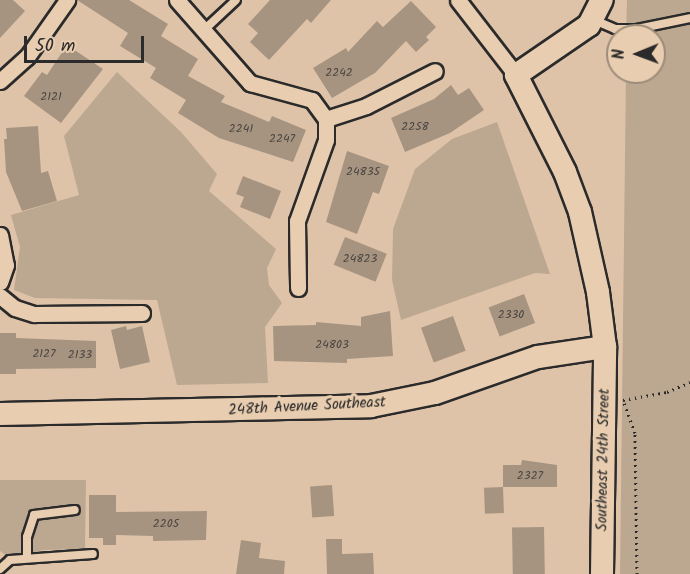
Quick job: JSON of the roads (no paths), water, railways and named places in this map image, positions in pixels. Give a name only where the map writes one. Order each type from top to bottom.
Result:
[{"type":"street","points":[[0,81],[27,57],[67,0]]},
{"type":"street","points":[[177,0],[205,29],[237,72],[250,83],[312,100],[326,119],[326,140],[297,221],[298,288]]},
{"type":"street","points":[[458,0],[516,75],[574,37],[597,10]]},
{"type":"street","points":[[326,119],[366,106],[435,71]]},
{"type":"street","name":"Southeast 24th Street","points":[[516,75],[544,125],[580,212],[598,292],[605,347],[602,574]]},
{"type":"street","points":[[0,235],[6,265],[0,282]]},
{"type":"street","points":[[0,296],[15,308],[34,314],[141,313]]},
{"type":"street","name":"248th Avenue Southeast","points":[[0,414],[371,406],[420,398],[538,357],[605,347]]},
{"type":"lane","points":[[205,29],[236,0]]},
{"type":"lane","points":[[597,10],[615,29],[637,30],[690,18]]},
{"type":"lane","points":[[27,557],[27,537],[34,515],[75,510]]},
{"type":"lane","points":[[0,568],[10,560],[27,557],[93,554]]}]
